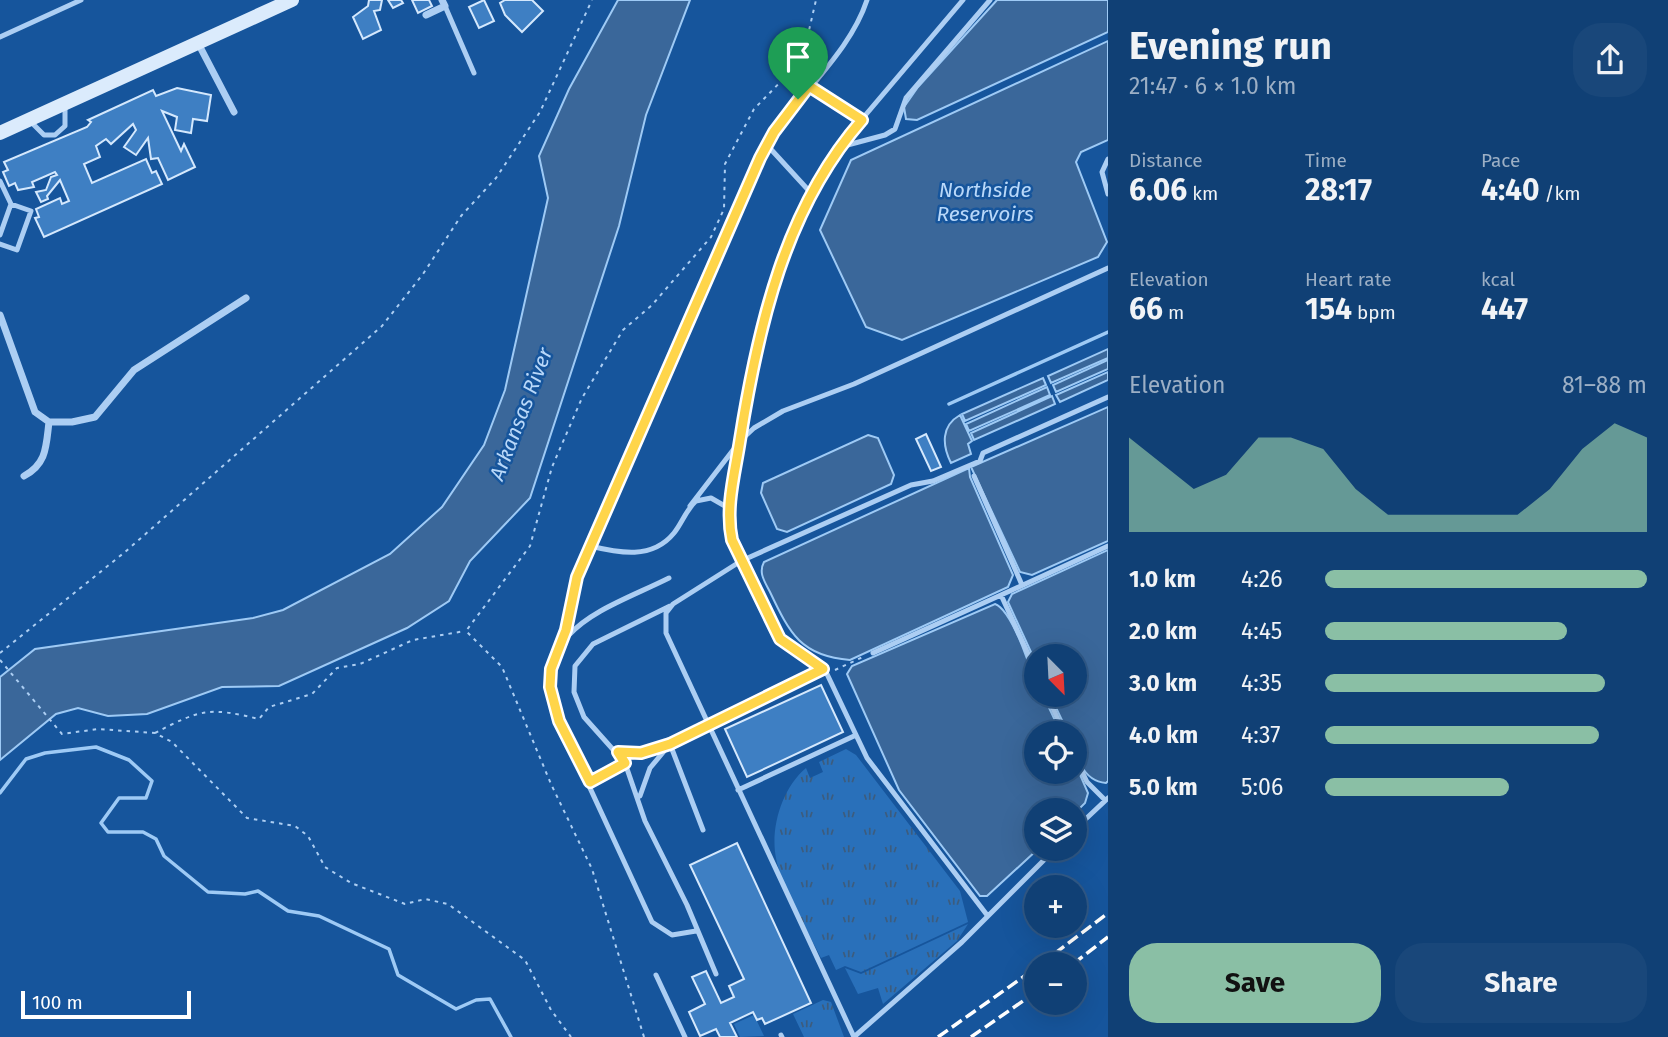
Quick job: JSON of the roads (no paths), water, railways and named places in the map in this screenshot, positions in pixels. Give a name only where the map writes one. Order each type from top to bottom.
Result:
[{"type":"street","points":[[0,134],[198,43],[267,5],[292,0]]},
{"type":"street","points":[[426,15],[443,3]]},
{"type":"street","points":[[198,43],[234,112]]},
{"type":"street","points":[[0,315],[35,412],[49,422],[72,422],[94,417],[134,370],[246,298]]},
{"type":"street","points":[[24,475],[38,468],[44,458],[49,422]]},
{"type":"lane","points":[[0,37],[81,0]]},
{"type":"lane","points":[[696,930],[672,934],[652,922],[553,704],[551,669],[561,644],[577,577],[674,349],[767,145],[809,86],[849,38],[867,0]]},
{"type":"lane","points":[[963,0],[839,147],[811,193],[776,279],[758,346],[730,509],[732,540],[780,639],[825,671],[854,736],[898,801],[987,915]]},
{"type":"lane","points":[[839,147],[895,129],[906,99],[990,0]]},
{"type":"lane","points":[[443,3],[474,73]]},
{"type":"lane","points":[[809,86],[862,120]]},
{"type":"lane","points":[[29,120],[44,135],[55,135],[65,126],[65,104]]},
{"type":"lane","points":[[767,145],[811,193]]},
{"type":"lane","points":[[1108,159],[1102,172],[1108,194]]},
{"type":"lane","points":[[0,181],[10,204],[0,235]]},
{"type":"lane","points":[[0,244],[17,250],[31,211],[10,204]]},
{"type":"lane","points":[[590,546],[630,554],[647,550],[672,536],[690,506],[740,441],[754,428],[783,411],[854,384],[1108,268]]},
{"type":"lane","points":[[716,974],[640,806],[625,763],[618,752],[584,718],[574,692],[575,666],[593,644],[607,635],[673,604],[741,561],[911,485],[933,481],[980,461],[983,453],[1108,397]]},
{"type":"lane","points":[[974,476],[1022,585]]},
{"type":"lane","points":[[690,506],[696,501],[711,498],[730,509]]},
{"type":"lane","points":[[873,653],[1108,545]]},
{"type":"lane","points":[[561,644],[594,613],[669,578]]},
{"type":"lane","points":[[1001,595],[1024,645]]},
{"type":"lane","points":[[673,604],[666,614],[666,633],[854,1037],[962,942],[1043,861]]},
{"type":"lane","points":[[618,752],[641,753],[670,744],[825,671]]},
{"type":"lane","points":[[738,790],[854,736]]},
{"type":"lane","points":[[640,806],[642,782],[670,744]]},
{"type":"lane","points":[[670,744],[703,830]]},
{"type":"lane","points":[[590,782],[625,763]]},
{"type":"lane","points":[[1087,782],[1107,799],[1087,818]]},
{"type":"lane","points":[[656,975],[685,1037]]},
{"type":"water","name":"Arkansas River","points":[[618,0],[690,0],[646,115],[619,226],[530,498],[470,561],[449,601],[407,628],[279,686],[222,687],[147,714],[108,716],[78,708],[56,714],[0,760],[0,677],[35,649],[253,618],[283,610],[390,554],[442,507],[484,445],[505,390],[548,198],[539,156],[569,89]]},
{"type":"water","points":[[997,0],[1108,0],[1108,32],[917,120],[906,119],[904,107],[918,87]]},
{"type":"water","name":"Northside Reservoirs","points":[[1108,41],[1108,140],[1081,152],[1076,162],[1107,242],[1098,257],[902,340],[866,327],[820,230],[851,160]]},
{"type":"water","points":[[1108,349],[1108,358],[1051,383],[1048,376]]},
{"type":"water","points":[[1108,360],[1108,369],[1056,392],[1053,385]]},
{"type":"water","points":[[1108,372],[1108,380],[1060,402],[1056,395]]},
{"type":"water","points":[[1043,378],[1046,385],[965,421],[962,414]]},
{"type":"water","points":[[1047,387],[1050,395],[969,431],[966,424]]},
{"type":"water","points":[[1052,396],[1055,404],[974,440],[971,433]]},
{"type":"water","points":[[1108,407],[1108,541],[1032,575],[1020,572],[971,467]]},
{"type":"water","points":[[960,415],[972,441],[968,444],[971,454],[951,463],[945,443],[946,430]]},
{"type":"water","points":[[868,435],[878,438],[894,475],[891,484],[787,532],[777,529],[761,493],[763,483]]},
{"type":"water","points":[[969,468],[970,477],[1013,575],[1008,587],[850,660],[820,654],[799,640],[784,620],[764,581],[764,562]]},
{"type":"water","points":[[1108,550],[1106,783],[1087,774],[1087,721],[1062,721],[1056,707],[1087,707],[1087,644],[1027,644],[1008,602],[1012,594]]},
{"type":"water","points":[[995,604],[1009,618],[1024,651],[1024,707],[1049,707],[1055,721],[1024,721],[1024,784],[1084,784],[1088,793],[1086,798],[1024,798],[1025,861],[987,896],[980,896],[899,790],[847,674],[852,666]]},
{"type":"waterway","points":[[949,404],[1108,332]]},
{"type":"waterway","points":[[0,793],[26,759],[45,753],[96,747],[129,760],[152,781],[146,798],[119,798],[101,823],[108,832],[143,832],[156,839],[164,856],[208,892],[245,894],[258,891],[288,911],[319,916],[389,949],[398,975],[456,1009],[476,1000],[490,999],[511,1037]]},
{"type":"railway","points":[[1057,952],[1108,913]]},
{"type":"railway","points":[[1087,953],[1108,937]]},
{"type":"railway","points":[[938,1037],[1024,976]]},
{"type":"railway","points":[[971,1037],[1024,1000]]}]
